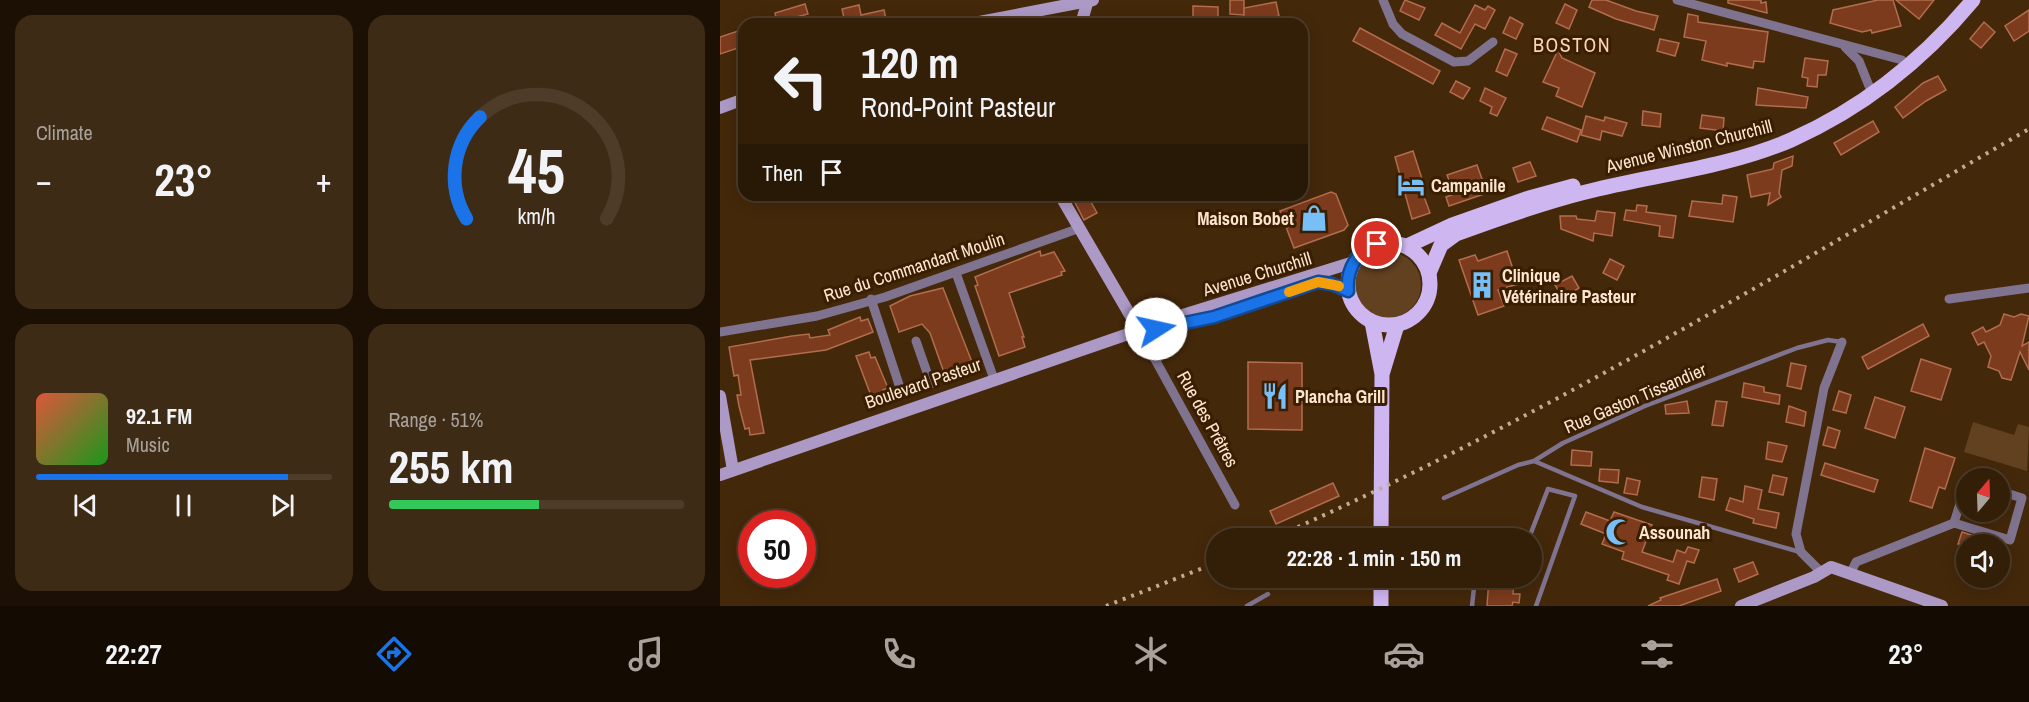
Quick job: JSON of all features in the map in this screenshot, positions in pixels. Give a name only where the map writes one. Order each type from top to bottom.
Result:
[{"type":"main road","points":[[999,18],[1089,0],[1083,18]]},
{"type":"main road","name":"Avenue Winston Churchill","points":[[1407,246],[1452,225],[1549,192],[1765,141],[1822,115],[1869,86],[1927,38],[1962,0]]},
{"type":"main road","name":"Avenue Winston Churchill","points":[[1429,273],[1437,250],[1447,239],[1456,234],[1576,195],[1764,150],[1816,128],[1872,95],[1899,75],[1938,40],[1973,0]]},
{"type":"main road","points":[[720,108],[738,101]]},
{"type":"main road","name":"Rue des Prêtres","points":[[1064,201],[1140,332]]},
{"type":"main road","points":[[1392,243],[1407,246],[1421,257],[1429,273],[1430,293],[1425,306],[1410,320],[1397,325],[1372,322],[1356,309],[1348,291],[1348,276],[1354,262],[1364,251],[1377,244],[1392,243]]},
{"type":"main road","name":"Avenue Churchill","points":[[1140,332],[1186,314],[1354,262]]},
{"type":"main road","name":"Avenue Churchill","points":[[1140,332],[1214,317],[1318,282],[1332,284],[1348,291]]},
{"type":"main road","points":[[1372,322],[1382,374],[1381,528]]},
{"type":"main road","points":[[1382,374],[1397,325]]},
{"type":"main road","name":"Boulevard Pasteur","points":[[720,475],[994,379],[1140,332]]},
{"type":"main road","points":[[720,396],[733,471]]},
{"type":"main road","points":[[1741,606],[1822,573],[1831,567],[1942,606]]},
{"type":"main road","points":[[1381,588],[1382,606]]},
{"type":"street","points":[[1383,0],[1393,24],[1402,34],[1454,62],[1468,61],[1493,42]]},
{"type":"street","points":[[1677,0],[1902,60]]},
{"type":"street","points":[[1838,43],[1859,61],[1869,86]]},
{"type":"street","name":"Rue du Commandant Moulin","points":[[720,332],[817,316],[871,299],[885,297],[1080,228]]},
{"type":"street","points":[[956,273],[994,379]]},
{"type":"street","points":[[1949,299],[2029,288]]},
{"type":"street","points":[[871,299],[902,394],[931,384],[916,341]]},
{"type":"street","name":"Rue des Prêtres","points":[[1140,332],[1235,505]]},
{"type":"street","points":[[1822,573],[1802,552],[1796,534],[1824,388],[1842,342]]},
{"type":"street","points":[[1850,574],[1856,562],[1954,523],[2010,540],[2025,497],[2010,493]]},
{"type":"street","points":[[1954,523],[1956,516]]},
{"type":"lane","name":"Rue Gaston Tissandier","points":[[1444,498],[1518,465],[1534,461],[1563,443],[1666,398],[1797,348],[1828,340],[1842,342]]},
{"type":"lane","points":[[1534,461],[1642,507],[1802,552]]},
{"type":"lane","points":[[1533,528],[1548,489],[1575,496],[1536,606]]},
{"type":"lane","points":[[1472,606],[1474,588]]},
{"type":"lane","points":[[1247,606],[1268,594]]},
{"type":"shaded area","points":[[1388,252],[1401,255],[1411,262],[1418,272],[1421,285],[1418,298],[1411,308],[1401,315],[1388,318],[1375,315],[1365,308],[1358,298],[1355,285],[1358,272],[1365,262],[1375,255]]},
{"type":"shaded area","points":[[1973,422],[2014,435],[2018,424],[2029,427],[2027,471],[1964,452]]},
{"type":"building","points":[[1230,0],[1244,0],[1244,15],[1230,14]]},
{"type":"building","points":[[1405,0],[1425,8],[1419,20],[1400,11]]},
{"type":"building","points":[[1592,0],[1606,0],[1658,16],[1654,30],[1616,19],[1589,7]]},
{"type":"building","points":[[1728,0],[1761,0],[1761,3],[1766,2],[1767,13],[1728,3]]},
{"type":"building","points":[[1878,0],[1893,0],[1901,26],[1872,33],[1871,30],[1862,32],[1830,23],[1833,10]]},
{"type":"building","points":[[1896,0],[1934,0],[1919,19]]},
{"type":"building","points":[[1276,2],[1279,16],[1244,18],[1244,8]]},
{"type":"building","points":[[805,4],[808,14],[792,18],[776,18],[775,13]]},
{"type":"building","points":[[1565,4],[1577,10],[1569,29],[1556,23]]},
{"type":"building","points":[[859,5],[861,15],[884,10],[886,18],[844,18],[842,9]]},
{"type":"building","points":[[1475,5],[1485,10],[1488,6],[1495,10],[1485,29],[1475,24],[1461,49],[1435,35],[1442,23],[1460,33]]},
{"type":"building","points":[[1193,6],[1218,7],[1218,18],[1193,18]]},
{"type":"building","points":[[2029,10],[2029,31],[2014,41],[2005,26]]},
{"type":"building","points":[[1688,14],[1698,16],[1698,22],[1768,32],[1764,62],[1754,61],[1753,68],[1727,63],[1727,66],[1702,60],[1706,41],[1684,37]]},
{"type":"building","points":[[1510,17],[1523,24],[1516,39],[1503,33]]},
{"type":"building","points":[[1984,22],[1995,32],[1981,48],[1970,39]]},
{"type":"building","points":[[1360,28],[1440,71],[1433,84],[1353,41]]},
{"type":"building","points":[[738,31],[738,48],[720,54],[720,37]]},
{"type":"building","points":[[1660,39],[1679,43],[1675,56],[1657,51]]},
{"type":"building","points":[[1505,49],[1517,54],[1507,76],[1496,71]]},
{"type":"building","points":[[1558,50],[1562,58],[1595,73],[1582,107],[1556,96],[1559,88],[1543,82]]},
{"type":"building","points":[[1805,58],[1828,61],[1826,75],[1818,75],[1817,87],[1807,86],[1808,78],[1802,77]]},
{"type":"building","points":[[1938,76],[1946,90],[1903,118],[1895,107],[1923,83]]},
{"type":"building","points":[[1456,81],[1470,88],[1463,99],[1450,92]]},
{"type":"building","points":[[1485,88],[1506,98],[1497,116],[1490,113],[1492,107],[1480,101]]},
{"type":"building","points":[[1758,88],[1808,97],[1806,108],[1756,105]]},
{"type":"building","points":[[1643,111],[1661,114],[1660,127],[1642,125]]},
{"type":"building","points":[[1702,115],[1724,118],[1723,131],[1700,128]]},
{"type":"building","points":[[1586,116],[1604,121],[1605,117],[1627,123],[1622,136],[1602,131],[1600,140],[1581,135]]},
{"type":"building","points":[[1547,117],[1581,130],[1577,142],[1542,129]]},
{"type":"building","points":[[1873,121],[1879,132],[1841,155],[1834,143]]},
{"type":"building","name":"Campanile","points":[[1413,151],[1422,179],[1418,180],[1430,213],[1412,219],[1395,157]]},
{"type":"building","points":[[1793,156],[1792,166],[1782,170],[1779,193],[1781,197],[1768,205],[1770,193],[1751,197],[1747,175],[1773,169],[1774,163]]},
{"type":"building","points":[[1530,162],[1536,176],[1518,182],[1513,168]]},
{"type":"building","name":"Campanile","points":[[1477,165],[1487,193],[1449,206],[1446,197],[1454,194],[1447,175]]},
{"type":"building","name":"Maison Bobet","points":[[1331,192],[1336,194],[1348,225],[1344,230],[1294,248],[1280,211]]},
{"type":"building","points":[[1723,195],[1737,197],[1733,222],[1689,216],[1692,201],[1722,204]]},
{"type":"building","points":[[1074,201],[1090,201],[1097,213],[1084,220]]},
{"type":"building","points":[[1637,205],[1647,206],[1646,212],[1676,216],[1673,238],[1659,236],[1660,226],[1624,220],[1626,210],[1636,211]]},
{"type":"building","points":[[1597,211],[1615,213],[1612,236],[1594,233],[1593,241],[1561,229],[1560,216],[1576,216],[1577,219],[1595,221]]},
{"type":"building","points":[[1040,251],[1041,256],[1054,252],[1065,271],[1061,272],[1062,275],[1009,293],[1024,337],[1022,337],[1025,347],[999,356],[975,286],[978,285],[975,277]]},
{"type":"building","name":"Clinique Vétérinaire Pasteur","points":[[1507,251],[1518,284],[1498,290],[1504,306],[1478,315],[1459,260],[1475,255],[1478,261]]},
{"type":"building","points":[[1610,259],[1624,266],[1617,280],[1603,273]]},
{"type":"building","points":[[1572,276],[1579,288],[1563,298],[1555,285]]},
{"type":"building","points":[[943,288],[972,362],[967,364],[970,373],[947,381],[930,333],[922,324],[899,332],[890,306],[910,296]]},
{"type":"building","points":[[2004,314],[2014,317],[2021,314],[2029,316],[2022,346],[2029,342],[2029,370],[2020,352],[2011,380],[2002,378],[1999,371],[1988,367],[1991,356],[1984,342],[1978,345],[1972,333],[1983,327],[1986,332],[2000,325]]},
{"type":"building","points":[[860,317],[861,321],[868,319],[873,332],[826,350],[750,360],[764,433],[750,435],[749,428],[745,429],[739,406],[737,395],[741,395],[738,375],[734,376],[729,347],[792,336],[809,334],[810,338],[830,335],[828,330]]},
{"type":"building","points":[[1923,324],[1929,336],[1868,369],[1862,357]]},
{"type":"building","points":[[869,352],[871,358],[875,357],[888,388],[883,390],[886,396],[873,401],[856,356]]},
{"type":"building","points":[[1921,359],[1951,369],[1941,400],[1911,391]]},
{"type":"building","name":"Plancha Grill","points":[[1248,362],[1302,363],[1302,430],[1248,429]]},
{"type":"building","points":[[1791,363],[1806,366],[1801,389],[1787,386]]},
{"type":"building","points":[[1744,383],[1764,387],[1764,392],[1780,395],[1779,404],[1742,397]]},
{"type":"building","points":[[1839,391],[1851,395],[1846,413],[1833,410]]},
{"type":"building","points":[[1875,397],[1905,407],[1895,438],[1865,428]]},
{"type":"building","points":[[1687,401],[1689,413],[1666,414],[1665,405]]},
{"type":"building","points":[[1716,401],[1727,402],[1723,426],[1712,425]]},
{"type":"building","points":[[1789,406],[1806,412],[1804,426],[1786,422]]},
{"type":"building","points":[[1828,427],[1840,431],[1835,448],[1823,445]]},
{"type":"building","points":[[1768,442],[1787,446],[1782,462],[1766,459]]},
{"type":"building","points":[[1925,448],[1955,458],[1945,489],[1939,487],[1932,508],[1910,501]]},
{"type":"building","points":[[1572,450],[1592,452],[1591,466],[1571,465]]},
{"type":"building","points":[[1825,463],[1878,480],[1874,492],[1821,475]]},
{"type":"building","points":[[1600,469],[1619,470],[1618,483],[1599,481]]},
{"type":"building","points":[[1773,475],[1787,478],[1783,495],[1769,492]]},
{"type":"building","points":[[1702,477],[1717,479],[1714,500],[1699,497]]},
{"type":"building","points":[[1627,478],[1640,481],[1637,495],[1624,493]]},
{"type":"building","points":[[1333,483],[1339,496],[1276,524],[1270,511]]},
{"type":"building","points":[[1745,486],[1762,490],[1758,509],[1779,513],[1776,528],[1753,523],[1754,519],[1726,510],[1730,498],[1743,502]]},
{"type":"building","points":[[1586,512],[1610,521],[1614,512],[1652,525],[1642,552],[1673,562],[1677,550],[1685,553],[1688,547],[1699,550],[1694,563],[1687,561],[1679,584],[1667,580],[1669,575],[1622,559],[1624,552],[1602,544],[1606,534],[1581,524]]},
{"type":"building","points":[[1753,562],[1758,574],[1739,582],[1734,569]]},
{"type":"building","points":[[1717,579],[1721,591],[1679,606],[1648,606],[1661,600],[1660,598]]},
{"type":"building","points":[[1488,588],[1513,588],[1513,594],[1520,594],[1519,603],[1513,602],[1512,606],[1487,606]]},
{"type":"railway","points":[[1295,528],[1467,446],[1562,396],[1750,291],[2029,129]]},
{"type":"railway","points":[[1106,606],[1206,567]]},
{"type":"slow traffic","points":[[1289,292],[1318,282],[1339,286]]},
{"type":"place","name":"Campanile","points":[[1411,185]]},
{"type":"place","name":"Maison Bobet","points":[[1314,218]]},
{"type":"place","name":"Clinique Vétérinaire Pasteur","points":[[1482,285]]},
{"type":"place","name":"Plancha Grill","points":[[1275,396]]},
{"type":"place","name":"Assounah","points":[[1619,532]]},
{"type":"district","name":"BOSTON","points":[[1572,44]]},
{"type":"route","points":[[1156,329],[1214,317],[1318,282],[1332,284],[1348,291],[1349,271],[1354,262],[1360,254],[1377,244]]}]
